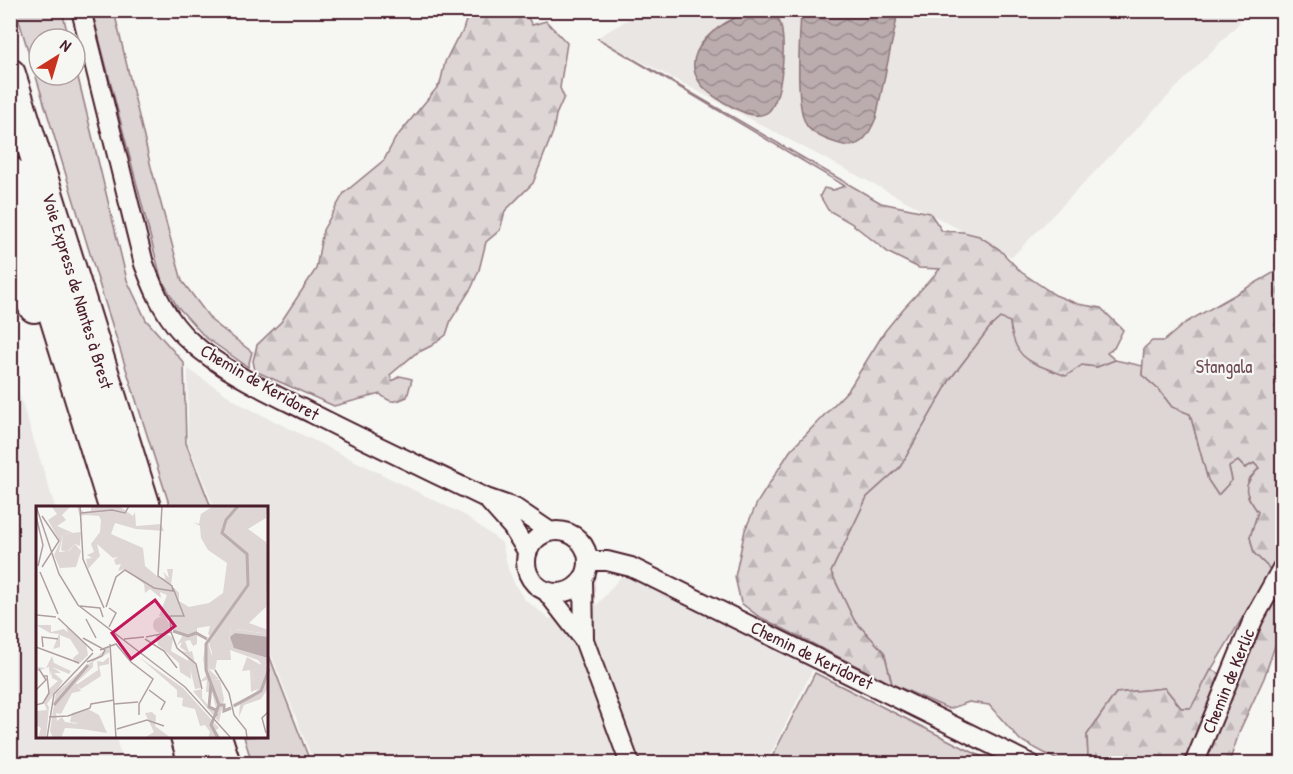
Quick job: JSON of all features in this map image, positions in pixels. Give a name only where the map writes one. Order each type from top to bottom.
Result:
[{"type":"highway","name":"Voie Express de Nantes à Brest","points":[[10,74],[145,506]]},
{"type":"highway","name":"Voie Express de Nantes à Brest","points":[[10,172],[113,506]]},
{"type":"highway","points":[[10,249],[113,506]]},
{"type":"highway","points":[[187,738],[194,764]]},
{"type":"highway","points":[[217,738],[225,764]]},
{"type":"street","name":"Chemin de Keridoret","points":[[81,10],[144,264],[165,312],[178,328],[191,342],[215,360],[286,401],[486,498],[515,508],[549,531]]},
{"type":"street","name":"Chemin de Keridoret","points":[[486,498],[512,527],[527,551]]},
{"type":"street","points":[[584,640],[587,552],[576,537],[559,530],[549,531],[536,538],[527,551],[525,563],[527,573],[539,588],[546,591],[567,592],[576,587],[586,570]]},
{"type":"street","name":"Chemin de Keridoret","points":[[586,570],[620,562],[646,573],[1032,764]]},
{"type":"street","name":"Chemin de Kerlic","points":[[1194,764],[1253,620],[1282,568]]},
{"type":"street","points":[[546,591],[584,640],[630,764]]},
{"type":"shaded area","points":[[644,10],[1235,10],[1240,22],[1012,257],[597,38]]},
{"type":"shaded area","points":[[10,365],[55,506],[36,506],[36,738],[116,738],[122,763],[11,763]]},
{"type":"shaded area","points":[[188,369],[242,405],[466,516],[502,543],[508,569],[515,585],[524,599],[550,619],[598,604],[623,574],[813,669],[766,763],[314,763],[268,647],[268,506],[214,506],[188,443]]},
{"type":"green space","points":[[16,11],[62,11],[66,27],[27,27],[27,47]]},
{"type":"green space","points":[[92,11],[114,11],[151,167],[182,281],[212,321],[252,352],[248,367],[205,337],[177,306],[161,278]]},
{"type":"green space","points":[[469,11],[527,11],[526,14],[532,25],[546,21],[567,43],[560,88],[564,97],[533,183],[505,211],[500,230],[486,242],[472,287],[451,320],[446,335],[415,354],[390,375],[392,381],[400,376],[412,379],[407,397],[395,401],[380,394],[334,406],[255,371],[253,361],[257,345],[281,322],[316,269],[323,230],[344,193],[384,160],[395,139],[440,84],[445,62],[462,33]]},
{"type":"green space","points":[[597,38],[881,203],[930,213],[942,231],[963,232],[979,236],[999,249],[1021,272],[1055,295],[1078,304],[1101,308],[1123,330],[1114,348],[1107,353],[1115,360],[1097,367],[1082,365],[1066,376],[1027,359],[1016,346],[1010,322],[1000,318],[990,327],[951,378],[900,467],[867,497],[831,572],[854,620],[884,652],[892,684],[758,616],[741,603],[735,577],[745,530],[757,503],[790,451],[849,389],[885,331],[940,269],[919,268],[889,253],[851,223],[828,210],[820,196],[824,188],[833,190],[845,186]]},
{"type":"green space","points":[[39,87],[80,87],[127,280],[146,320],[184,363],[186,443],[211,506],[170,506]]},
{"type":"green space","name":"Stangala","points":[[1282,268],[1282,559],[1271,570],[1254,553],[1250,537],[1258,512],[1249,499],[1246,489],[1259,468],[1254,463],[1245,468],[1238,461],[1229,467],[1232,480],[1218,495],[1208,480],[1190,414],[1172,407],[1159,390],[1142,375],[1144,348],[1152,341],[1164,341],[1185,323]]},
{"type":"green space","points":[[11,302],[16,334],[15,367],[11,368]]},
{"type":"green space","points":[[1000,318],[1010,321],[1011,332],[1082,365],[1097,367],[1115,360],[1143,366],[1142,375],[1159,390],[1172,407],[1190,414],[1208,480],[1218,495],[1232,480],[1229,467],[1238,461],[1245,468],[1254,463],[1259,468],[1248,480],[1248,497],[1258,512],[1250,537],[1254,553],[1271,570],[1211,670],[1192,708],[1181,708],[1165,688],[1116,693],[1087,735],[1088,756],[1084,763],[1063,763],[1020,740],[989,705],[969,702],[949,709],[892,684],[884,652],[854,620],[831,572],[867,497],[900,467],[951,378],[990,327]]},
{"type":"green space","points":[[1282,583],[1282,625],[1264,678],[1240,730],[1229,763],[1200,763],[1193,742],[1183,763],[1084,764],[1088,756],[1087,735],[1116,693],[1165,688],[1181,708],[1191,708],[1211,670],[1236,680],[1259,625]]},
{"type":"green space","points":[[268,653],[311,763],[252,763],[244,738],[268,738]]},
{"type":"green space","points":[[815,673],[994,763],[769,763]]},
{"type":"water","points":[[754,10],[768,11],[776,15],[783,38],[782,66],[777,95],[768,112],[759,115],[738,110],[709,92],[697,79],[694,65],[697,52],[706,39],[719,27]]},
{"type":"water","points":[[801,11],[897,11],[876,118],[868,134],[856,144],[844,145],[819,136],[810,130],[803,117],[799,88]]}]
